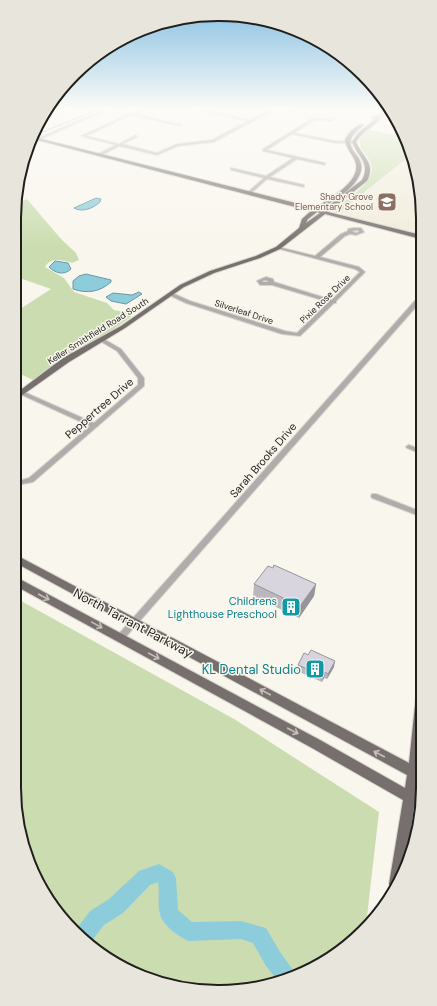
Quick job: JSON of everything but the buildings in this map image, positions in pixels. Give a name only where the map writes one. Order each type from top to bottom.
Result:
[{"type":"main road","points":[[99,155],[416,236]]},
{"type":"main road","name":"Keller Smithfield Road South","points":[[302,230],[305,220],[348,186],[357,175],[358,162],[354,155]]},
{"type":"main road","name":"Keller Smithfield Road South","points":[[22,393],[66,360],[124,327],[168,296],[203,275],[258,257],[280,246],[351,192],[368,175],[366,162],[361,155]]},
{"type":"main road","name":"North Tarrant Parkway","points":[[21,562],[416,773]]},
{"type":"main road","name":"North Tarrant Parkway","points":[[21,584],[415,800]]},
{"type":"main road","points":[[400,864],[415,800]]},
{"type":"street","points":[[284,155],[324,164]]},
{"type":"street","points":[[249,193],[267,177],[296,158]]},
{"type":"street","points":[[232,169],[303,186]]},
{"type":"street","points":[[242,191],[262,178],[267,177]]},
{"type":"street","points":[[280,246],[317,257],[343,235],[350,232]]},
{"type":"street","name":"Pixie Rose Drive","points":[[295,336],[301,334],[362,275],[362,271],[317,257]]},
{"type":"street","points":[[272,283],[334,302]]},
{"type":"street","name":"Silverleaf Drive","points":[[168,296],[181,302],[188,302],[295,336]]},
{"type":"street","name":"Sarah Brooks Drive","points":[[120,638],[416,303]]},
{"type":"street","name":"Peppertree Drive","points":[[21,480],[32,479],[138,390],[142,382],[140,377],[119,350],[102,340]]},
{"type":"street","points":[[22,393],[95,426]]},
{"type":"street","points":[[409,447],[416,450]]},
{"type":"street","points":[[374,496],[416,513]]},
{"type":"shaded area","name":"Shady Grove Elementary School","points":[[407,159],[416,206],[416,234],[338,213]]},
{"type":"green space","points":[[366,155],[406,155],[407,158],[338,213],[331,211],[363,186],[367,181],[372,169]]},
{"type":"green space","points":[[27,199],[61,239],[76,253],[79,260],[72,263],[57,260],[50,262],[45,267],[64,278],[74,292],[107,303],[114,310],[131,313],[131,317],[105,335],[64,357],[33,380],[21,374],[21,308],[51,289],[21,278],[22,201]]},
{"type":"green space","points":[[21,601],[234,719],[379,812],[367,918],[349,936],[317,959],[282,975],[270,978],[231,985],[206,985],[155,975],[120,959],[88,936],[70,918],[47,886],[31,851],[21,800]]},
{"type":"water","points":[[96,198],[101,199],[100,202],[91,208],[81,210],[74,208]]},
{"type":"water","points":[[55,261],[68,263],[71,269],[63,273],[54,271],[49,267]]},
{"type":"water","points":[[86,274],[111,280],[111,282],[98,290],[88,292],[73,289],[73,281],[79,276]]},
{"type":"water","points":[[139,292],[142,294],[126,304],[111,301],[106,297],[113,293],[132,295]]},
{"type":"waterway","points":[[85,933],[97,918],[116,906],[145,877],[159,873],[167,878],[169,914],[189,932],[241,930],[259,935],[273,959],[285,974]]},
{"type":"place","name":"Shady Grove Elementary School","points":[[387,202]]},
{"type":"place","name":"Childrens Lighthouse Preschool","points":[[291,607]]},
{"type":"place","name":"KL Dental Studio","points":[[315,669]]}]
